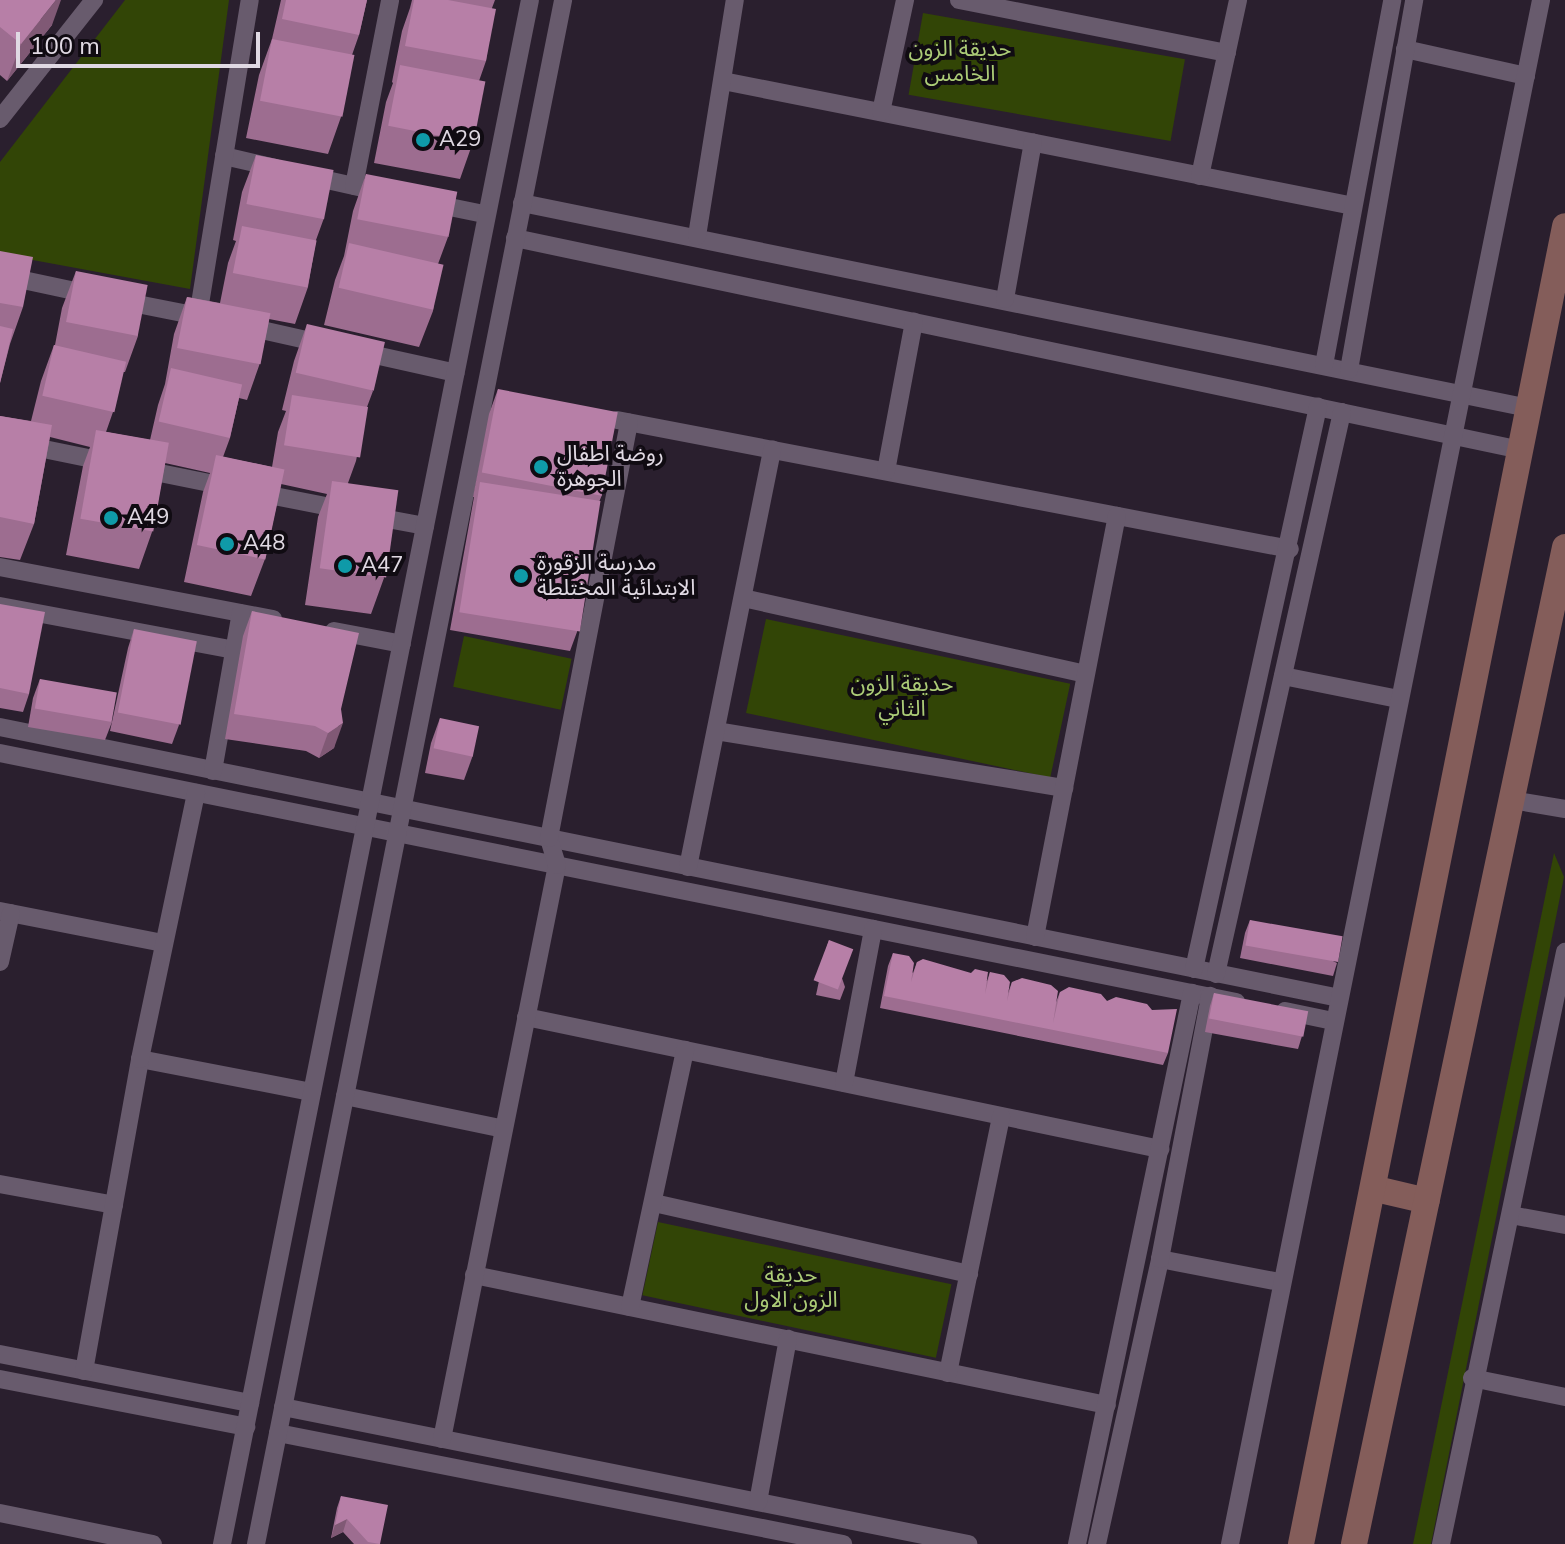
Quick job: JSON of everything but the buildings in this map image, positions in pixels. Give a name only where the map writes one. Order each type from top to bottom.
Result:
[{"type":"main road","points":[[1301,1544],[1376,1189],[1565,226]]},
{"type":"main road","points":[[1354,1544],[1565,547]]},
{"type":"main road","points":[[1376,1189],[1427,1201]]},
{"type":"street","points":[[0,119],[94,0]]},
{"type":"street","points":[[198,316],[250,0]]},
{"type":"street","points":[[354,186],[390,0]]},
{"type":"street","points":[[222,1544],[530,0]]},
{"type":"street","points":[[256,1544],[397,833],[491,398],[515,238],[563,0]]},
{"type":"street","points":[[697,236],[735,0]]},
{"type":"street","points":[[881,112],[905,0]]},
{"type":"street","points":[[959,0],[1227,53]]},
{"type":"street","points":[[1200,176],[1238,0]]},
{"type":"street","points":[[1324,365],[1392,0]]},
{"type":"street","points":[[1349,370],[1414,0]]},
{"type":"street","points":[[1230,1544],[1280,1282],[1541,0]]},
{"type":"street","points":[[1405,49],[1526,76]]},
{"type":"street","points":[[723,81],[1353,206]]},
{"type":"street","points":[[1005,299],[1033,142]]},
{"type":"street","points":[[224,156],[484,214]]},
{"type":"street","points":[[522,203],[697,236],[1529,408]]},
{"type":"street","points":[[515,238],[1521,450]]},
{"type":"street","points":[[0,275],[456,373]]},
{"type":"street","points":[[886,471],[914,322]]},
{"type":"street","points":[[1097,1544],[1160,1259],[1206,972],[1318,407]]},
{"type":"street","points":[[1206,972],[1283,676],[1342,412]]},
{"type":"street","points":[[600,417],[1290,549]]},
{"type":"street","points":[[442,1439],[557,865],[549,838],[629,423]]},
{"type":"street","points":[[0,440],[425,526]]},
{"type":"street","points":[[688,867],[772,449]]},
{"type":"street","points":[[1035,937],[1117,516]]},
{"type":"street","points":[[0,567],[402,644]]},
{"type":"street","points":[[743,598],[1085,674]]},
{"type":"street","points":[[0,606],[234,650]]},
{"type":"street","points":[[213,771],[241,613]]},
{"type":"street","points":[[1283,676],[1398,699]]},
{"type":"street","points":[[0,727],[1339,998]]},
{"type":"street","points":[[716,731],[1064,788]]},
{"type":"street","points":[[0,753],[1333,1021]]},
{"type":"street","points":[[84,1371],[140,1059],[196,793]]},
{"type":"street","points":[[1512,800],[1565,809]]},
{"type":"street","points":[[0,962],[5,912],[163,943]]},
{"type":"street","points":[[844,1083],[873,929]]},
{"type":"street","points":[[1441,1544],[1472,1378],[1511,1215],[1565,952]]},
{"type":"street","points":[[1077,1544],[1160,1149],[1202,995]]},
{"type":"street","points":[[526,1017],[1160,1149]]},
{"type":"street","points":[[630,1307],[685,1050]]},
{"type":"street","points":[[140,1059],[312,1092]]},
{"type":"street","points":[[345,1096],[504,1129]]},
{"type":"street","points":[[948,1373],[1001,1116]]},
{"type":"street","points":[[0,1184],[114,1205]]},
{"type":"street","points":[[654,1203],[969,1274]]},
{"type":"street","points":[[1511,1215],[1565,1225]]},
{"type":"street","points":[[1160,1259],[1280,1282]]},
{"type":"street","points":[[474,1275],[1107,1405]]},
{"type":"street","points":[[758,1502],[788,1339]]},
{"type":"street","points":[[0,1354],[250,1403]]},
{"type":"street","points":[[1472,1378],[1565,1397]]},
{"type":"street","points":[[0,1379],[246,1427]]},
{"type":"street","points":[[283,1407],[968,1544]]},
{"type":"street","points":[[278,1433],[808,1541],[843,1544]]},
{"type":"street","points":[[0,1513],[153,1544]]},
{"type":"green space","points":[[125,0],[229,0],[190,289],[0,254],[0,162]]},
{"type":"green space","name":"حديقة الزون الخامس","points":[[923,13],[1185,59],[1171,141],[909,95]]},
{"type":"green space","name":"حديقة الزون الثاني","points":[[766,619],[1070,684],[1050,778],[746,713]]},
{"type":"green space","points":[[464,636],[572,659],[561,710],[453,687]]},
{"type":"green space","points":[[1554,853],[1564,877],[1431,1544],[1413,1544]]},
{"type":"green space","name":"حديقة الزون الاول","points":[[658,1222],[951,1284],[936,1358],[642,1295]]},
{"type":"place","name":"A29","points":[[423,140]]},
{"type":"place","name":"روضة اطفال الجوهرة","points":[[541,467]]},
{"type":"place","name":"A49","points":[[111,518]]},
{"type":"place","name":"A48","points":[[227,544]]},
{"type":"place","name":"A47","points":[[345,566]]},
{"type":"place","name":"مدرسة الزقورة الابتدائية المختلطة","points":[[521,576]]}]
